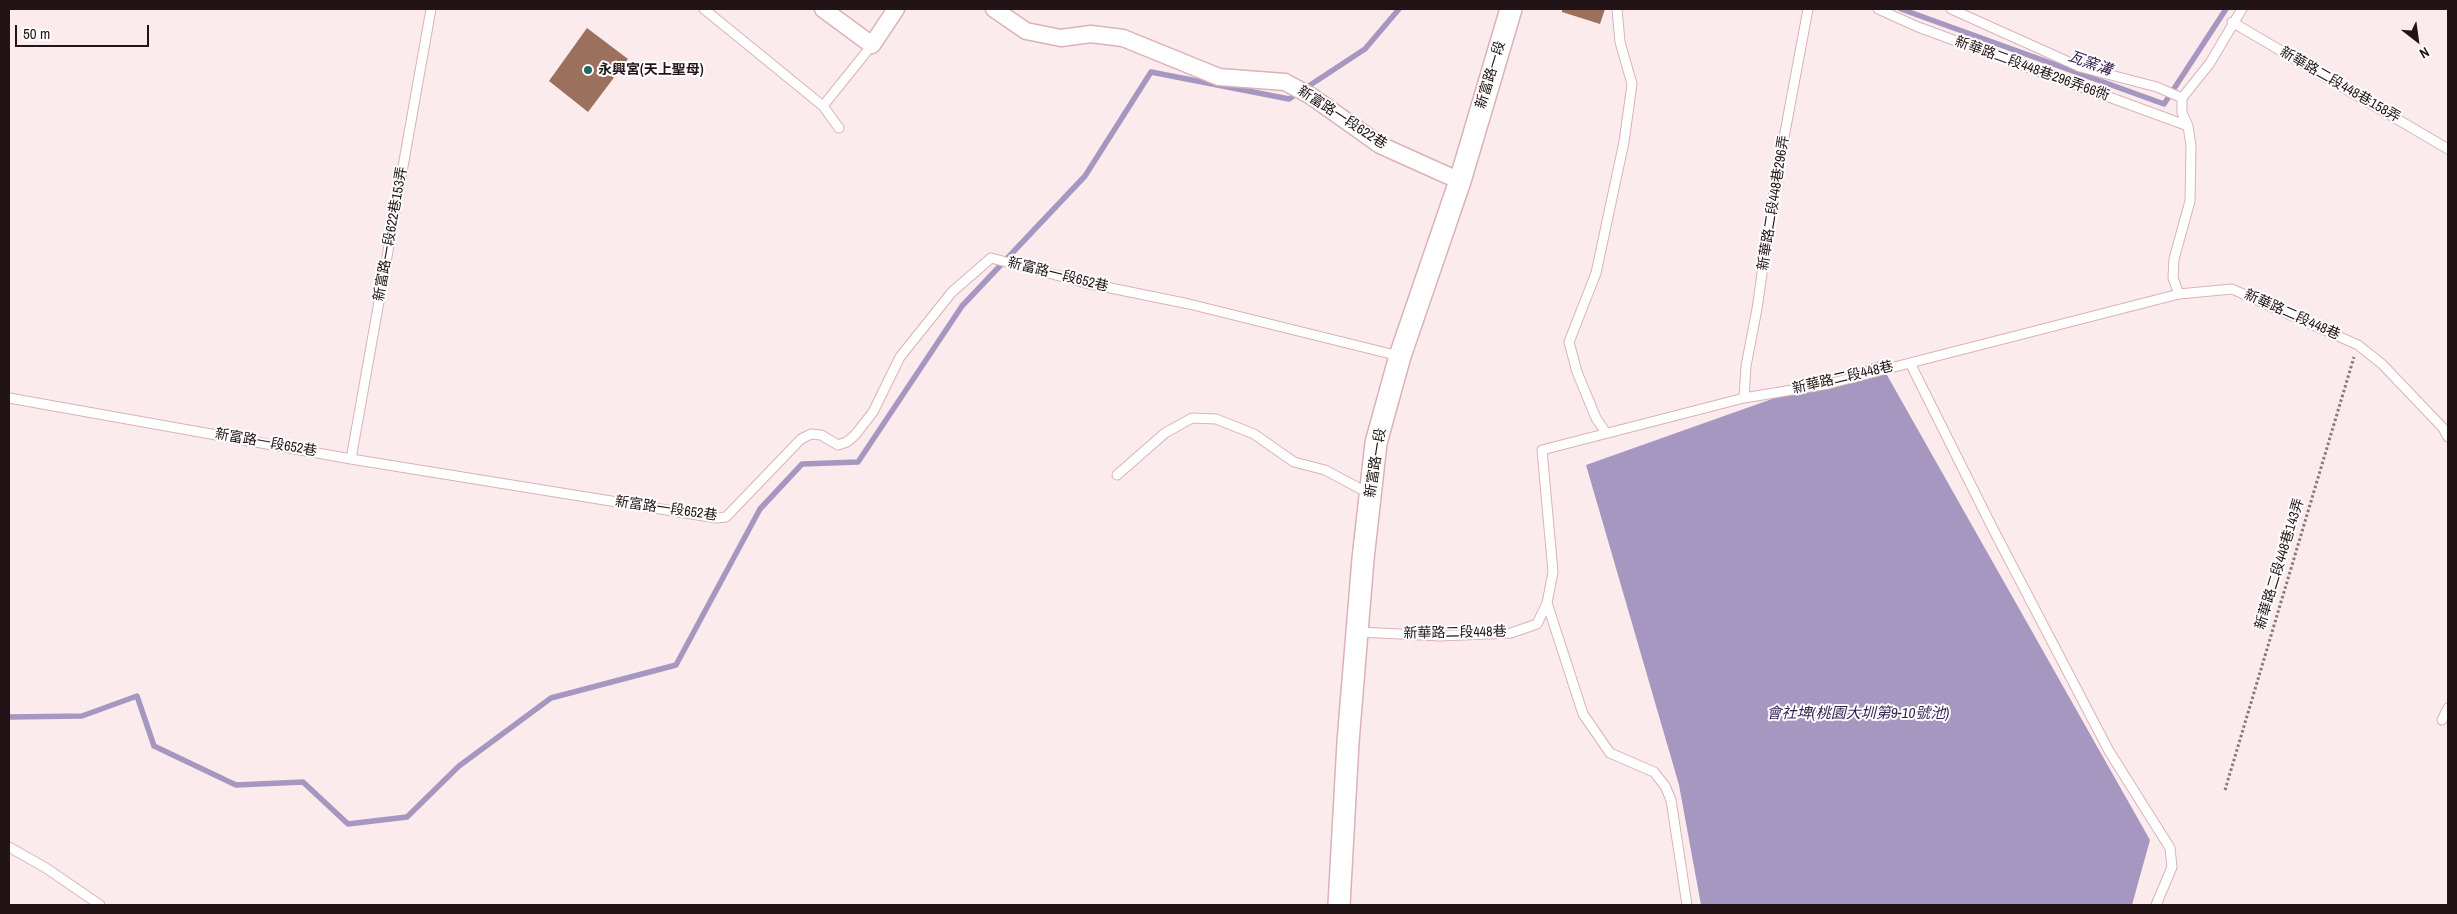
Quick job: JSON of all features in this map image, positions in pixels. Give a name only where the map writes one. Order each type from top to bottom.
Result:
[{"type":"street","points":[[823,9],[872,44],[896,9]]},
{"type":"street","name":"新富路一段622巷","points":[[994,9],[1026,31],[1061,38],[1091,34],[1123,38],[1219,77],[1285,82],[1311,96],[1380,146],[1460,181]]},
{"type":"street","name":"新富路一段","points":[[1339,905],[1348,742],[1376,442],[1400,356],[1460,181],[1511,9]]},
{"type":"lane","name":"新富路一段622巷153弄","points":[[351,459],[432,9]]},
{"type":"lane","points":[[704,9],[823,106],[839,128]]},
{"type":"lane","points":[[1606,433],[1596,418],[1577,372],[1569,342],[1596,273],[1624,142],[1632,84],[1620,42],[1617,9]]},
{"type":"lane","name":"新華路二段448巷296弄","points":[[1744,398],[1746,366],[1757,309],[1772,202],[1808,9]]},
{"type":"lane","name":"新華路二段448巷296弄66衖","points":[[1878,9],[1918,28],[2188,126]]},
{"type":"lane","points":[[1951,9],[1964,11],[2080,66],[2157,88],[2182,98]]},
{"type":"lane","points":[[2179,294],[2173,278],[2174,259],[2190,202],[2191,146],[2188,126],[2182,114],[2182,98],[2210,63],[2232,22],[2242,9]]},
{"type":"lane","name":"新華路二段448巷158弄","points":[[2232,22],[2448,149]]},
{"type":"lane","points":[[823,106],[872,44]]},
{"type":"lane","name":"新富路一段652巷","points":[[9,398],[351,459],[716,518],[726,517],[801,440],[812,434],[821,434],[838,445],[847,442],[856,435],[873,412],[900,357],[952,292],[992,258],[1086,283],[1189,304],[1400,356]]},
{"type":"lane","name":"新華路二段448巷","points":[[1359,632],[1440,636],[1511,634],[1537,624],[1547,603],[1553,572],[1542,450],[1744,398],[1828,384],[2179,294],[2232,289],[2358,344],[2382,364],[2447,430]]},
{"type":"lane","points":[[1910,363],[2109,751],[2170,848],[2172,867],[2156,905]]},
{"type":"lane","points":[[1116,475],[1165,433],[1192,418],[1216,419],[1254,434],[1294,462],[1325,470],[1370,494]]},
{"type":"lane","points":[[1547,603],[1584,714],[1610,753],[1654,772],[1665,786],[1672,800],[1687,905]]},
{"type":"lane","points":[[2442,720],[2448,708]]},
{"type":"lane","points":[[9,847],[46,868],[100,905]]},
{"type":"path","name":"新華路二段448巷143弄","points":[[2225,790],[2358,344]]},
{"type":"water","name":"會社埤(桃園大圳第9-10號池)","points":[[1879,361],[2150,840],[2132,905],[1701,905],[1679,785],[1586,465]]},
{"type":"building","points":[[1562,9],[1605,9],[1600,24],[1562,12]]},
{"type":"building","name":"永興宮(天上聖母)","points":[[587,28],[628,59],[588,112],[549,81]]},
{"type":"waterway","points":[[9,717],[82,716],[137,696],[154,746],[236,785],[303,782],[348,824],[407,817],[459,766],[551,698],[676,665],[760,509],[802,464],[858,462],[962,306],[1085,176],[1151,72],[1289,99],[1365,49],[1399,9]]},
{"type":"waterway","name":"瓦窯溝","points":[[1901,9],[2164,104],[2226,9]]},
{"type":"place","name":"永興宮(天上聖母)","points":[[588,70]]}]
